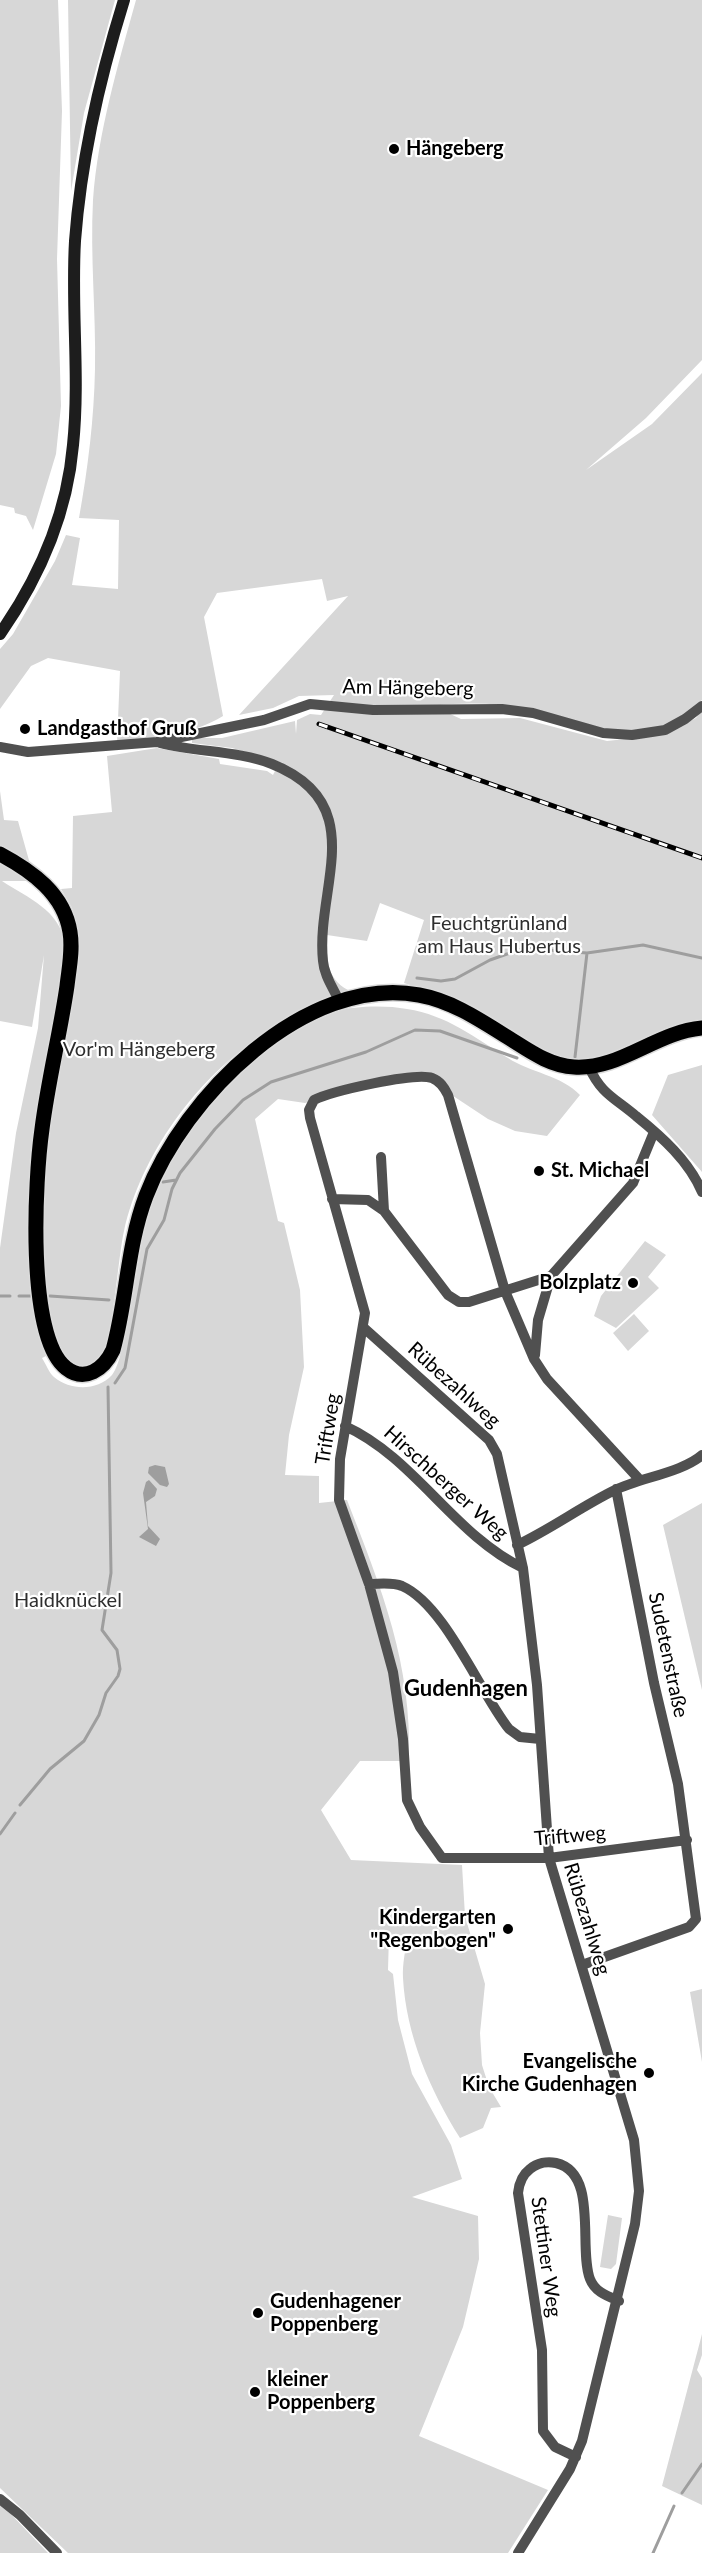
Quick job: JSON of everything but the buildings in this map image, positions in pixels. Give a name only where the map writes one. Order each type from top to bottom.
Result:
[{"type":"main road","points":[[0,634],[22,601],[45,555],[68,481],[75,421],[74,258],[79,204],[104,75],[124,0]]},
{"type":"main road","points":[[0,854],[46,886],[62,904],[71,934],[72,952],[42,1130],[36,1233],[38,1290],[44,1326],[53,1353],[72,1372],[87,1374],[95,1372],[106,1362],[113,1350],[133,1242],[146,1196],[161,1164],[193,1115],[216,1086],[254,1051],[300,1020],[340,1003],[372,995],[420,995],[466,1012],[549,1061],[570,1067],[589,1067],[610,1062],[671,1035],[702,1028]]},
{"type":"street","name":"Am Hängeberg","points":[[0,747],[28,752],[157,742],[264,720],[310,704],[373,710],[502,709],[533,713],[603,734],[623,735],[665,730],[702,706]]},
{"type":"street","points":[[157,742],[267,762],[291,774],[315,796],[328,817],[333,841],[322,940],[323,964],[340,1003]]},
{"type":"street","points":[[589,1067],[604,1093],[654,1132],[684,1161],[702,1192]]},
{"type":"street","name":"Triftweg","points":[[505,1291],[448,1095],[434,1079],[411,1076],[314,1100],[309,1110],[310,1118],[363,1306],[364,1328],[339,1459],[339,1500],[369,1584],[397,1693],[407,1800],[420,1827],[442,1858],[549,1858],[687,1840]]},
{"type":"street","points":[[534,1359],[538,1320],[551,1276],[633,1183],[654,1132]]},
{"type":"street","points":[[381,1157],[384,1211]]},
{"type":"street","points":[[332,1199],[368,1200],[384,1211],[454,1300],[469,1302],[551,1276]]},
{"type":"street","points":[[505,1291],[534,1359],[547,1379],[639,1479]]},
{"type":"street","name":"Rübezahlweg","points":[[364,1328],[495,1447],[523,1568],[537,1685],[549,1858],[634,2140],[638,2164],[637,2212],[619,2301],[576,2457],[558,2492],[518,2553]]},
{"type":"street","name":"Hirschberger Weg","points":[[345,1426],[373,1440],[488,1547],[523,1568]]},
{"type":"street","points":[[517,1545],[616,1489],[686,1464],[702,1455]]},
{"type":"street","name":"Sudetenstraße","points":[[582,1965],[693,1924],[697,1911],[678,1784],[650,1663],[616,1489]]},
{"type":"street","points":[[369,1584],[398,1584],[415,1594],[438,1619],[509,1729],[520,1737],[540,1739]]},
{"type":"street","name":"Stettiner Weg","points":[[576,2457],[551,2444],[542,2424],[542,2350],[518,2193],[523,2176],[530,2168],[552,2162],[567,2167],[575,2175],[582,2191],[591,2281],[602,2294],[619,2301]]},
{"type":"street","points":[[0,2499],[20,2515],[57,2553]]},
{"type":"green space","points":[[0,0],[58,0],[62,111],[57,259],[61,406],[56,454],[33,530],[26,516],[15,513],[14,508],[0,505]]},
{"type":"green space","points":[[68,0],[115,0],[84,113],[71,191]]},
{"type":"green space","points":[[136,0],[702,0],[702,360],[646,418],[586,470],[652,424],[702,373],[702,700],[691,710],[667,724],[626,732],[587,727],[538,711],[517,707],[493,704],[433,706],[461,719],[520,718],[607,741],[661,735],[696,718],[702,710],[702,1029],[589,1060],[571,1061],[553,1057],[447,997],[404,983],[424,920],[380,903],[367,941],[327,935],[327,959],[331,973],[335,980],[348,990],[271,1030],[236,1054],[214,1074],[174,1121],[143,1175],[132,1203],[124,1231],[109,1333],[101,1356],[90,1366],[84,1367],[73,1364],[58,1350],[42,1358],[54,1377],[76,1387],[99,1384],[112,1375],[118,1364],[123,1345],[147,1215],[156,1188],[171,1157],[195,1119],[222,1089],[279,1040],[317,1017],[343,1009],[370,1007],[398,1008],[435,1016],[460,1028],[517,1063],[555,1078],[580,1095],[547,1136],[515,1131],[488,1119],[432,1082],[412,1079],[305,1103],[278,1099],[255,1119],[278,1221],[284,1223],[300,1290],[304,1367],[289,1435],[285,1475],[319,1476],[319,1503],[347,1500],[383,1596],[400,1659],[406,1692],[409,1761],[360,1761],[321,1810],[351,1860],[462,1865],[465,1916],[485,1984],[480,2033],[482,2065],[489,2087],[501,2107],[491,2108],[483,2128],[460,2138],[439,2101],[414,2041],[405,1999],[403,1973],[407,1936],[389,1935],[388,1970],[393,1974],[398,2020],[412,2074],[451,2145],[462,2179],[412,2197],[478,2216],[479,2259],[463,2327],[419,2436],[548,2490],[508,2553],[68,2553],[0,2488],[0,1248],[16,1133],[38,1028],[44,955],[32,1027],[0,1021],[0,861],[32,881],[2,881],[32,899],[50,914],[62,932],[65,944],[79,943],[72,908],[61,889],[72,888],[73,816],[112,812],[107,756],[157,748],[219,759],[220,764],[267,771],[273,775],[275,771],[281,773],[283,763],[232,748],[192,743],[192,738],[222,738],[295,721],[296,734],[297,720],[310,714],[321,715],[334,695],[299,696],[273,708],[239,715],[348,596],[327,601],[322,579],[217,593],[204,617],[223,716],[198,728],[158,738],[117,744],[120,671],[48,658],[31,666],[0,709],[0,649],[13,634],[55,561],[66,535],[80,538],[72,585],[118,589],[119,520],[79,518],[90,443],[94,388],[93,200],[99,149]]},
{"type":"green space","points":[[0,791],[4,820],[18,821],[30,864],[0,846]]},
{"type":"green space","points":[[702,1065],[702,1172],[652,1115],[668,1075]]},
{"type":"green space","name":"Bolzplatz","points":[[645,1241],[666,1255],[648,1277],[659,1288],[616,1328],[594,1316],[601,1296]]},
{"type":"green space","points":[[634,1314],[649,1331],[628,1351],[613,1333]]},
{"type":"green space","points":[[702,1503],[702,1690],[663,1525]]},
{"type":"green space","points":[[702,1989],[702,2062],[690,1992]]},
{"type":"green space","points":[[608,2215],[622,2218],[616,2264],[611,2269],[600,2267]]},
{"type":"green space","points":[[702,2334],[702,2355],[697,2370],[702,2378],[702,2505],[662,2486]]},
{"type":"green space","points":[[0,2505],[6,2509],[48,2553],[0,2553]]},
{"type":"shaded area","points":[[155,1465],[165,1467],[169,1484],[167,1487],[160,1485],[148,1473],[149,1467]]},
{"type":"shaded area","points":[[149,1480],[157,1489],[155,1496],[146,1502],[148,1526],[160,1539],[156,1546],[139,1537],[148,1529],[143,1493],[146,1482]]},
{"type":"waterway","points":[[417,978],[441,981],[455,979],[490,960],[524,948],[587,953],[643,945],[702,958]]},
{"type":"waterway","points":[[575,1057],[587,953]]},
{"type":"waterway","points":[[115,1383],[125,1368],[147,1249],[164,1220],[172,1189],[180,1173],[215,1129],[243,1100],[271,1082],[366,1052],[415,1030],[440,1031],[517,1058]]},
{"type":"waterway","points":[[163,1182],[176,1180]]},
{"type":"waterway","points":[[0,1296],[10,1296]]},
{"type":"waterway","points":[[19,1296],[31,1296]]},
{"type":"waterway","points":[[50,1296],[109,1300]]},
{"type":"waterway","points":[[20,1805],[50,1769],[84,1741],[120,1669],[117,1650],[102,1630],[111,1573],[108,1387]]},
{"type":"waterway","points":[[0,1834],[15,1813]]},
{"type":"waterway","points":[[682,2493],[702,2464]]},
{"type":"waterway","points":[[653,2553],[674,2506]]},
{"type":"railway","points":[[319,724],[702,858]]},
{"type":"place","name":"Hängeberg","points":[[394,149]]},
{"type":"place","name":"Landgasthof Gruß","points":[[25,729]]},
{"type":"place","name":"St. Michael","points":[[539,1171]]},
{"type":"place","name":"Bolzplatz","points":[[633,1283]]},
{"type":"place","name":"Kindergarten \"Regenbogen\"","points":[[508,1929]]},
{"type":"place","name":"Evangelische Kirche Gudenhagen","points":[[649,2073]]},
{"type":"place","name":"Gudenhagener Poppenberg","points":[[258,2313]]},
{"type":"place","name":"kleiner Poppenberg","points":[[255,2392]]},
{"type":"district","name":"Gudenhagen","points":[[466,1689]]},
{"type":"park label","name":"Feuchtgrünland am Haus Hubertus","points":[[499,936]]},
{"type":"park label","name":"Vor'm Hängeberg","points":[[139,1050]]},
{"type":"park label","name":"Haidknückel","points":[[68,1601]]}]
